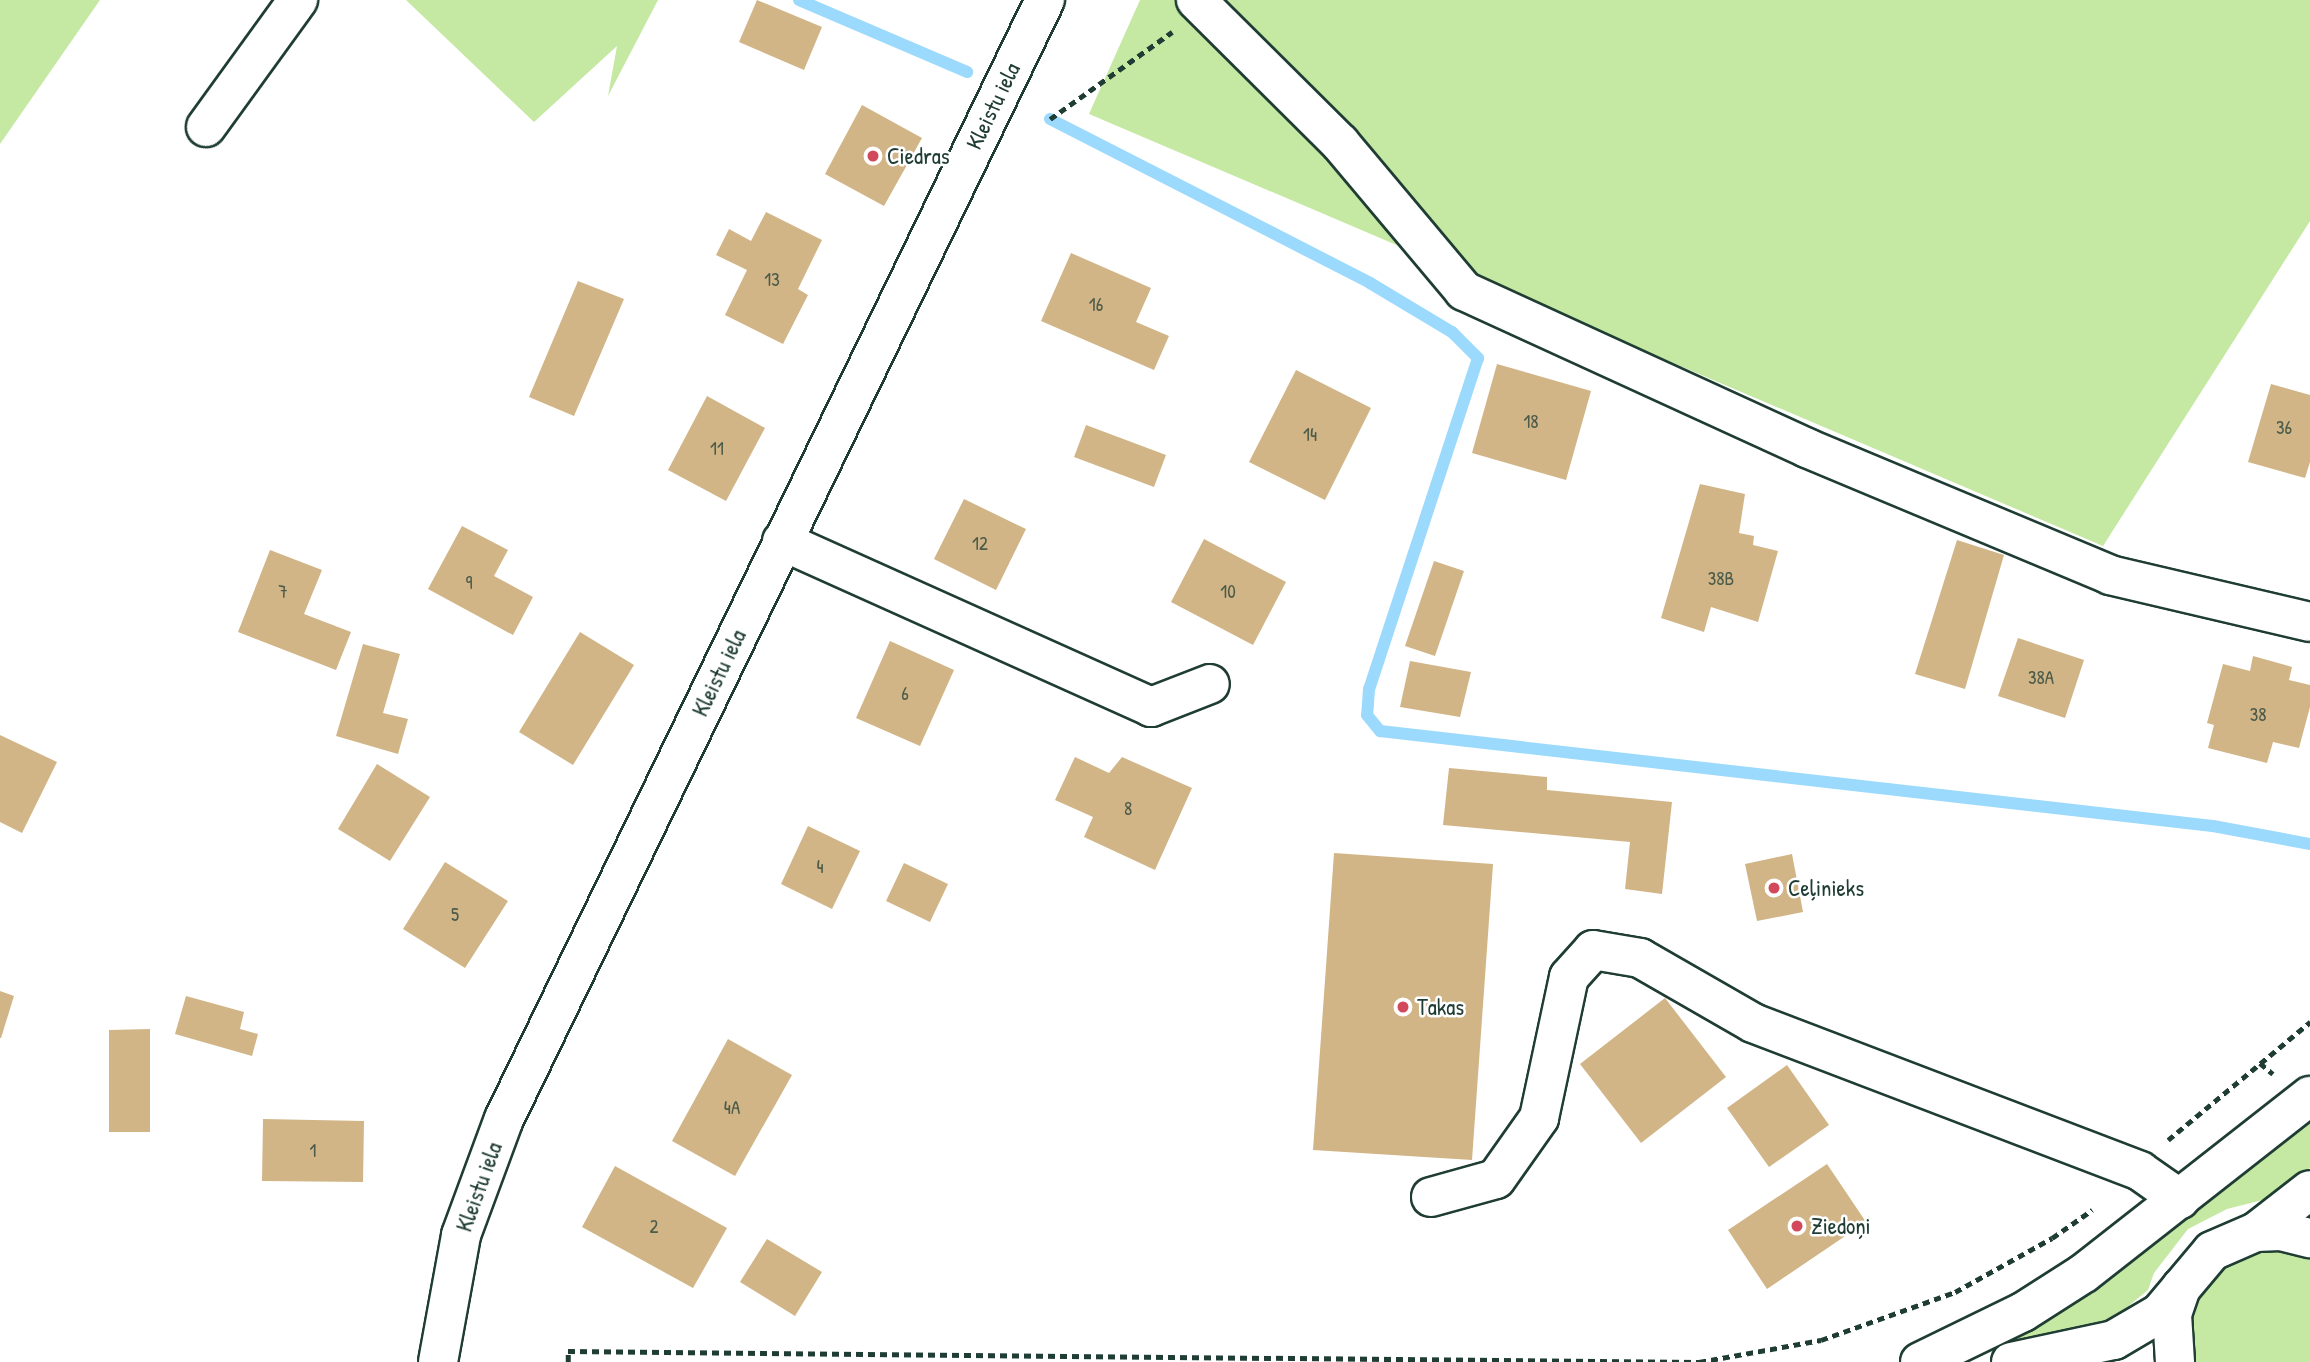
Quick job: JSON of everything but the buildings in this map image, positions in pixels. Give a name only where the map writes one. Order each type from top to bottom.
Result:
[{"type":"main road","points":[[206,128],[298,0]]},
{"type":"main road","name":"Kleistu iela","points":[[438,1362],[461,1235],[504,1119],[1045,0]]},
{"type":"main road","points":[[1201,4],[1340,143],[1464,291],[1807,448],[2110,575],[2310,622]]},
{"type":"main road","points":[[782,541],[1151,707],[1210,684]]},
{"type":"main road","points":[[1431,1197],[1496,1179],[1539,1118],[1569,977],[1593,950],[1640,958],[1752,1023],[2140,1171],[2180,1199]]},
{"type":"main road","points":[[1920,1362],[2022,1312],[2084,1273],[2310,1096]]},
{"type":"main road","points":[[2011,1362],[2114,1340],[2160,1313],[2212,1251],[2256,1232],[2310,1190]]},
{"type":"main road","points":[[2256,1232],[2281,1231],[2310,1238]]},
{"type":"main road","points":[[2175,1362],[2172,1314],[2181,1288]]},
{"type":"path","points":[[1050,119],[1201,4]]},
{"type":"path","points":[[568,1362],[568,1351],[1699,1362],[1821,1340],[1955,1292],[2052,1238],[2140,1171],[2173,1135],[2310,1022]]},
{"type":"green space","points":[[0,0],[100,0],[0,144]]},
{"type":"green space","points":[[406,0],[658,0],[608,96],[617,46],[534,122]]},
{"type":"green space","points":[[1140,0],[2310,0],[2310,221],[2103,546],[1089,114]]},
{"type":"green space","points":[[2310,1106],[2310,1167],[2305,1176],[2278,1196],[2227,1209],[2188,1229],[2154,1273],[2148,1290],[2108,1323],[2008,1343],[2009,1338]]},
{"type":"green space","points":[[2278,1247],[2310,1256],[2310,1362],[2192,1362],[2186,1330],[2200,1287],[2215,1270],[2255,1249]]},
{"type":"waterway","points":[[799,0],[967,72]]},
{"type":"waterway","points":[[1050,119],[1370,283],[1452,332],[1478,358],[1369,689],[1367,715],[1380,731],[2213,826],[2310,844]]},
{"type":"place","name":"Ciedras","points":[[873,156]]},
{"type":"place","name":"Ceļinieks","points":[[1774,888]]},
{"type":"place","name":"Takas","points":[[1403,1007]]},
{"type":"place","name":"Ziedoņi","points":[[1797,1226]]}]
